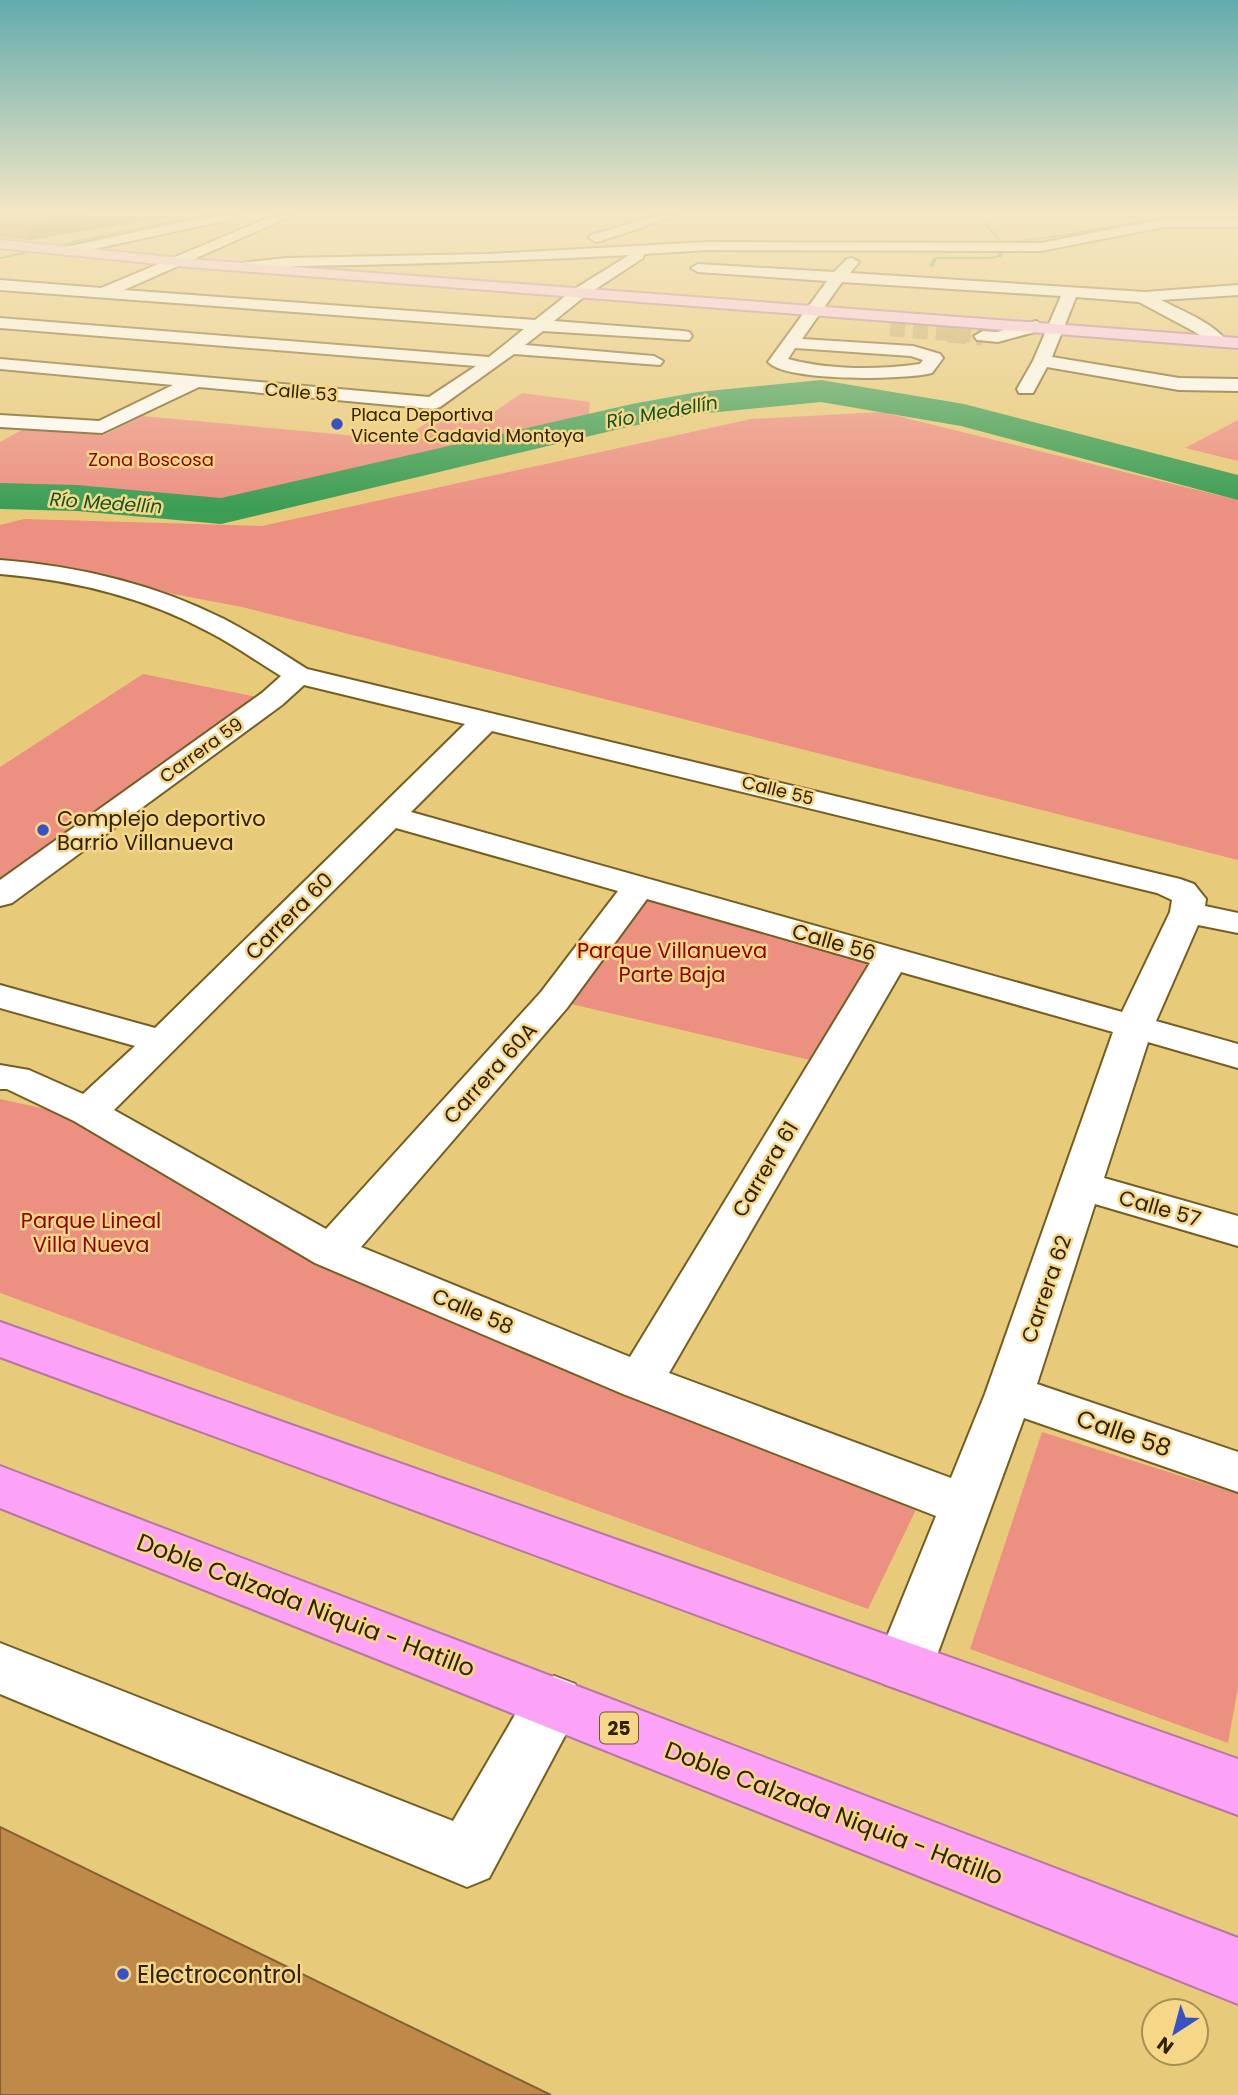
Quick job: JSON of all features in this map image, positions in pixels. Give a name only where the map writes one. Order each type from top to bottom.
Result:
[{"type":"highway","points":[[0,1339],[1238,1787]]},
{"type":"highway","name":"Doble Calzada Niquia - Hatillo","points":[[0,1486],[1238,1971]]},
{"type":"main road","points":[[866,314],[1238,342]]},
{"type":"street","points":[[0,341],[66,314]]},
{"type":"street","points":[[0,323],[50,321],[66,314]]},
{"type":"street","points":[[225,314],[287,326],[401,355],[487,366],[510,373]]},
{"type":"street","points":[[287,326],[306,314]]},
{"type":"street","points":[[0,421],[102,427],[311,314]]},
{"type":"street","points":[[487,366],[553,314]]},
{"type":"street","points":[[791,343],[913,351],[934,358],[926,369],[910,372],[795,367],[777,362],[811,314]]},
{"type":"street","points":[[856,314],[879,328],[890,329]]},
{"type":"street","points":[[1026,389],[1042,361],[1061,314]]},
{"type":"street","points":[[1174,314],[1203,329],[1217,340]]},
{"type":"street","points":[[0,318],[287,326],[540,324],[682,336]]},
{"type":"street","points":[[983,336],[998,337],[1036,326]]},
{"type":"street","points":[[1203,329],[1238,326]]},
{"type":"street","points":[[509,348],[654,360]]},
{"type":"street","points":[[340,396],[401,355]]},
{"type":"street","points":[[1042,361],[1179,384],[1238,386]]},
{"type":"street","name":"Calle 53","points":[[0,364],[197,377],[340,396],[433,403],[487,366]]},
{"type":"street","name":"Calle 53","points":[[0,369],[197,377]]},
{"type":"street","points":[[0,415],[40,422]]},
{"type":"street","name":"Calle 55","points":[[0,566],[101,582],[159,600],[216,625],[298,675],[1168,886],[1182,891],[1189,899],[1186,912]]},
{"type":"street","name":"Carrera 59","points":[[0,895],[272,699],[298,675]]},
{"type":"street","name":"Carrera 60","points":[[88,1112],[487,719]]},
{"type":"street","name":"Calle 56","points":[[390,816],[1238,1056]]},
{"type":"street","name":"Carrera 60A","points":[[331,1252],[554,1000],[639,887]]},
{"type":"street","points":[[1186,912],[1238,923]]},
{"type":"street","name":"Carrera 62","points":[[904,1666],[1009,1394],[1135,1027],[1186,912]]},
{"type":"street","name":"Carrera 61","points":[[640,1381],[891,958]]},
{"type":"street","points":[[0,996],[162,1042]]},
{"type":"street","name":"Calle 58","points":[[0,1077],[15,1078],[88,1112],[331,1252],[640,1381],[966,1506]]},
{"type":"street","name":"Calle 57","points":[[1081,1186],[1238,1231]]},
{"type":"street","name":"Calle 58","points":[[1009,1394],[1238,1472]]},
{"type":"street","points":[[0,1668],[467,1857],[554,1702]]},
{"type":"green space","name":"Zona Boscosa","points":[[522,393],[590,402],[588,419],[233,505],[0,496],[0,442],[29,426],[104,435],[142,416],[400,440],[436,417],[494,412]]},
{"type":"green space","points":[[881,412],[1238,500],[1238,860],[242,607],[21,565],[0,564],[0,525],[24,519],[262,526],[751,419]]},
{"type":"green space","points":[[1238,420],[1238,461],[1185,448]]},
{"type":"green space","name":"Complejo deportivo Barrio Villanueva","points":[[143,674],[267,699],[0,893],[0,767]]},
{"type":"green space","name":"Parque Villanueva Parte Baja","points":[[639,887],[891,958],[827,1064],[554,1000]]},
{"type":"green space","name":"Parque Lineal Villa Nueva","points":[[0,1099],[59,1112],[320,1263],[923,1495],[868,1609],[0,1293]]},
{"type":"green space","points":[[1042,1432],[1238,1494],[1238,1687],[1228,1743],[970,1649]]},
{"type":"building","name":"Electrocontrol","points":[[0,1827],[551,2095],[0,2095]]},
{"type":"waterway","name":"Río Medellín","points":[[0,496],[77,498],[221,511],[632,415],[698,403],[821,391],[964,415],[1238,488]]},
{"type":"tunnel","points":[[890,329],[971,335]]},
{"type":"tunnel","points":[[948,333],[983,336]]},
{"type":"place","name":"Placa Deportiva Vicente Cadavid Montoya","points":[[337,424]]},
{"type":"place","name":"Complejo deportivo Barrio Villanueva","points":[[43,830]]},
{"type":"place","name":"Electrocontrol","points":[[123,1974]]}]
